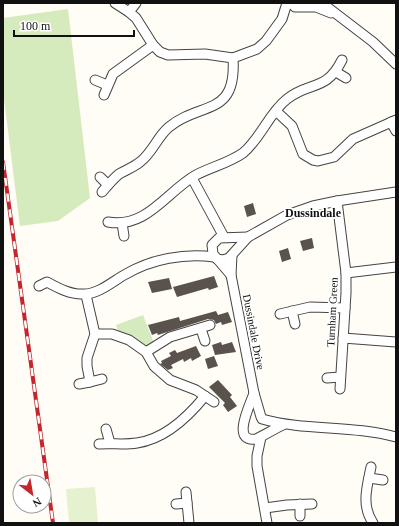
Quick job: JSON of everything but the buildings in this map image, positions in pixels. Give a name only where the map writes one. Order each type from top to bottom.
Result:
[{"type":"street","points":[[115,3],[130,12],[153,45],[160,52],[168,55],[205,54],[233,58],[257,49],[275,30],[282,19],[287,3]]},
{"type":"street","points":[[130,12],[136,3]]},
{"type":"street","points":[[291,3],[316,7],[338,16]]},
{"type":"street","points":[[322,3],[373,42],[396,64]]},
{"type":"street","points":[[282,19],[303,6]]},
{"type":"street","points":[[104,95],[113,74],[153,45]]},
{"type":"street","points":[[100,177],[105,188],[120,174],[140,162],[148,155],[161,134],[170,126],[221,100],[232,83],[234,71],[233,58]]},
{"type":"street","points":[[108,222],[122,223],[146,215],[192,178],[243,152],[292,95],[327,81],[336,72],[342,60]]},
{"type":"street","points":[[336,72],[346,78]]},
{"type":"street","points":[[94,80],[107,85]]},
{"type":"street","points":[[276,112],[292,126],[303,154],[313,160],[318,161],[334,157],[353,139],[394,121],[396,131]]},
{"type":"street","points":[[192,178],[225,238],[233,244],[232,254]]},
{"type":"street","points":[[44,280],[66,291],[86,294],[105,286],[143,265],[185,256],[199,255],[223,260],[232,254],[248,237],[287,215],[337,201],[396,192]]},
{"type":"street","name":"Turnham Green","points":[[337,201],[346,273],[340,389]]},
{"type":"street","name":"Dussindale Drive","points":[[212,215],[212,252],[230,275]]},
{"type":"street","points":[[122,223],[124,236]]},
{"type":"street","points":[[199,255],[219,238],[248,237]]},
{"type":"street","name":"Dussindale Drive","points":[[232,254],[230,275],[254,393],[261,418],[266,428],[262,435],[257,456]]},
{"type":"street","points":[[346,273],[396,267]]},
{"type":"street","points":[[86,294],[95,334],[87,358],[90,382]]},
{"type":"street","points":[[280,314],[292,310],[310,308],[345,308]]},
{"type":"street","points":[[292,310],[295,324]]},
{"type":"street","points":[[146,352],[170,337],[210,326]]},
{"type":"street","points":[[201,329],[205,342]]},
{"type":"street","points":[[95,334],[122,336],[146,352],[154,366],[170,380],[205,396],[214,402]]},
{"type":"street","points":[[343,338],[396,342]]},
{"type":"street","points":[[327,378],[340,377]]},
{"type":"street","points":[[79,384],[102,379]]},
{"type":"street","name":"Dussindale Drive","points":[[248,437],[242,429],[254,393]]},
{"type":"street","points":[[99,444],[135,444],[155,438],[176,425],[205,396]]},
{"type":"street","points":[[246,418],[254,415],[283,425],[332,427],[396,437]]},
{"type":"street","points":[[248,437],[254,439],[283,425]]},
{"type":"street","points":[[106,429],[110,443]]},
{"type":"street","points":[[248,437],[257,456],[259,479],[266,508],[267,523]]},
{"type":"street","points":[[371,467],[365,501],[366,510],[372,523]]},
{"type":"street","points":[[369,478],[383,480]]},
{"type":"street","points":[[186,492],[189,523]]},
{"type":"street","points":[[176,504],[187,503]]},
{"type":"street","points":[[300,504],[300,516]]},
{"type":"street","points":[[266,508],[312,504]]},
{"type":"green space","points":[[68,9],[90,198],[58,221],[20,226],[3,91],[3,18]]},
{"type":"green space","points":[[143,315],[154,343],[145,346],[131,335],[118,331],[116,325]]},
{"type":"green space","points":[[95,487],[98,523],[69,523],[66,489]]},
{"type":"railway","points":[[3,162],[53,523]]},
{"type":"district","name":"Dussindale","points":[[313,213]]}]
